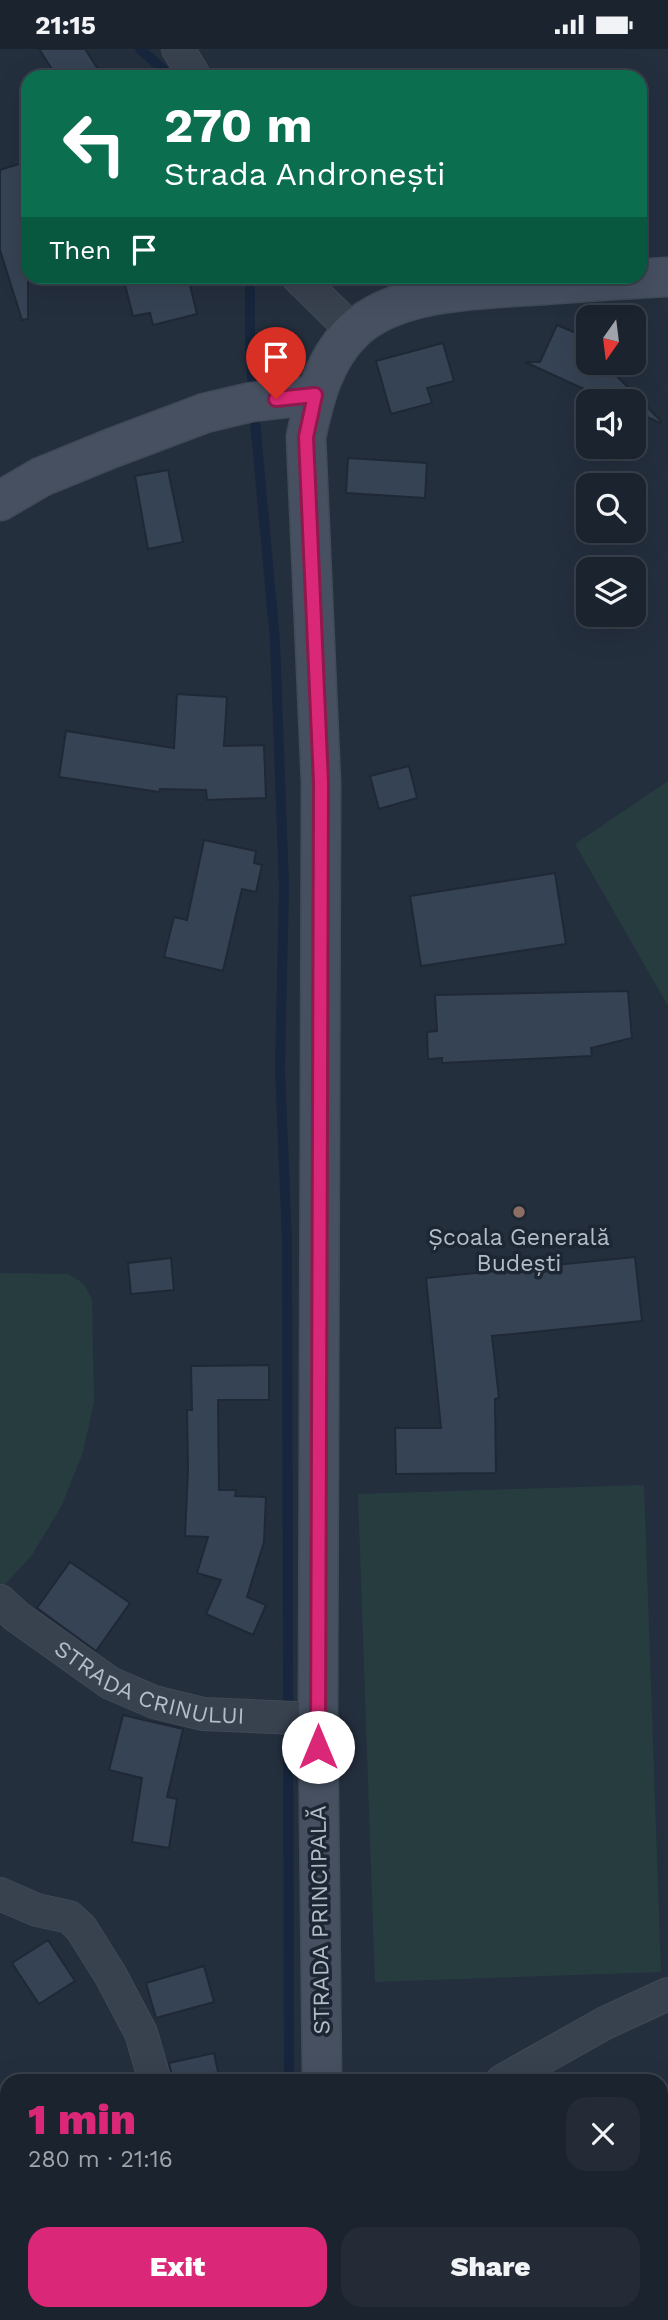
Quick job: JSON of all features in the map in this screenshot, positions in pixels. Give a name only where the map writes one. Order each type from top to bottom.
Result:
[{"type":"main road","name":"STRADA PRINCIPALĂ","points":[[647,278],[668,277]]},
{"type":"main road","name":"STRADA PRINCIPALĂ","points":[[322,2074],[314,1719],[321,783],[306,437],[315,395],[332,358],[353,331],[384,310],[426,297],[565,284]]},
{"type":"main road","points":[[0,501],[41,477],[205,413],[264,401],[315,395]]},
{"type":"street","points":[[178,49],[191,70]]},
{"type":"street","points":[[305,284],[353,331]]},
{"type":"street","name":"STRADA CRINULUI","points":[[0,1601],[16,1616],[110,1683],[155,1702],[203,1714],[314,1719]]},
{"type":"street","points":[[0,1894],[37,1910],[69,1917],[81,1928],[111,1976],[141,2033],[153,2074]]},
{"type":"street","points":[[514,2074],[605,2023],[668,1994]]},
{"type":"green space","points":[[668,781],[668,1006],[575,844]]},
{"type":"green space","points":[[0,1273],[68,1274],[83,1283],[92,1299],[94,1402],[83,1452],[62,1505],[32,1555],[0,1590]]},
{"type":"green space","points":[[644,1485],[661,1972],[375,1982],[358,1494]]},
{"type":"building","points":[[39,49],[85,49],[98,70],[52,70]]},
{"type":"building","points":[[21,163],[21,284],[28,284],[28,319],[22,320],[0,250],[0,170]]},
{"type":"building","points":[[125,284],[190,284],[197,314],[153,325],[150,313],[133,316]]},
{"type":"building","points":[[557,325],[576,333],[576,375],[616,375],[630,389],[584,389],[525,362],[540,362]]},
{"type":"building","points":[[443,343],[454,381],[427,388],[432,403],[391,414],[376,361]]},
{"type":"building","points":[[646,406],[661,421],[660,423],[646,417]]},
{"type":"building","points":[[348,458],[427,463],[425,498],[346,493]]},
{"type":"building","points":[[168,470],[183,542],[148,549],[135,476]]},
{"type":"building","points":[[177,694],[227,697],[224,746],[264,745],[266,798],[207,800],[206,790],[160,789],[159,792],[59,777],[66,731],[174,748]]},
{"type":"building","points":[[409,766],[417,798],[379,809],[370,776]]},
{"type":"building","points":[[204,840],[256,851],[254,863],[262,865],[256,892],[242,889],[223,971],[164,957],[174,917],[187,920]]},
{"type":"building","points":[[555,873],[566,944],[421,966],[410,896]]},
{"type":"building","points":[[628,991],[632,1038],[591,1048],[592,1056],[442,1063],[442,1058],[428,1059],[427,1032],[437,1031],[435,995]]},
{"type":"building","points":[[635,1257],[642,1321],[492,1336],[499,1398],[495,1399],[496,1473],[396,1474],[395,1428],[441,1428],[426,1278]]},
{"type":"building","points":[[171,1258],[174,1290],[131,1294],[128,1263]]},
{"type":"building","points":[[269,1365],[269,1400],[218,1400],[219,1490],[236,1490],[235,1496],[266,1497],[264,1542],[247,1597],[266,1605],[253,1635],[206,1614],[221,1580],[197,1573],[208,1537],[185,1536],[187,1410],[192,1410],[191,1366]]},
{"type":"building","points":[[70,1562],[130,1603],[96,1651],[37,1608]]},
{"type":"building","points":[[123,1715],[183,1729],[167,1797],[177,1799],[169,1848],[132,1842],[142,1778],[109,1770]]},
{"type":"building","points":[[48,1940],[75,1981],[39,2004],[12,1963]]},
{"type":"building","points":[[204,1966],[214,2002],[156,2018],[146,1983]]},
{"type":"building","points":[[214,2053],[218,2074],[171,2074],[169,2063]]},
{"type":"waterway","points":[[140,49],[164,70]]},
{"type":"waterway","points":[[250,284],[253,395]]},
{"type":"waterway","points":[[254,410],[275,641],[284,887],[280,1068],[287,1242],[289,2074]]},
{"type":"place","name":"Școala Generală Budești","points":[[519,1212]]},
{"type":"route","points":[[276,399],[315,395],[306,437],[321,783],[318,1747]]}]
